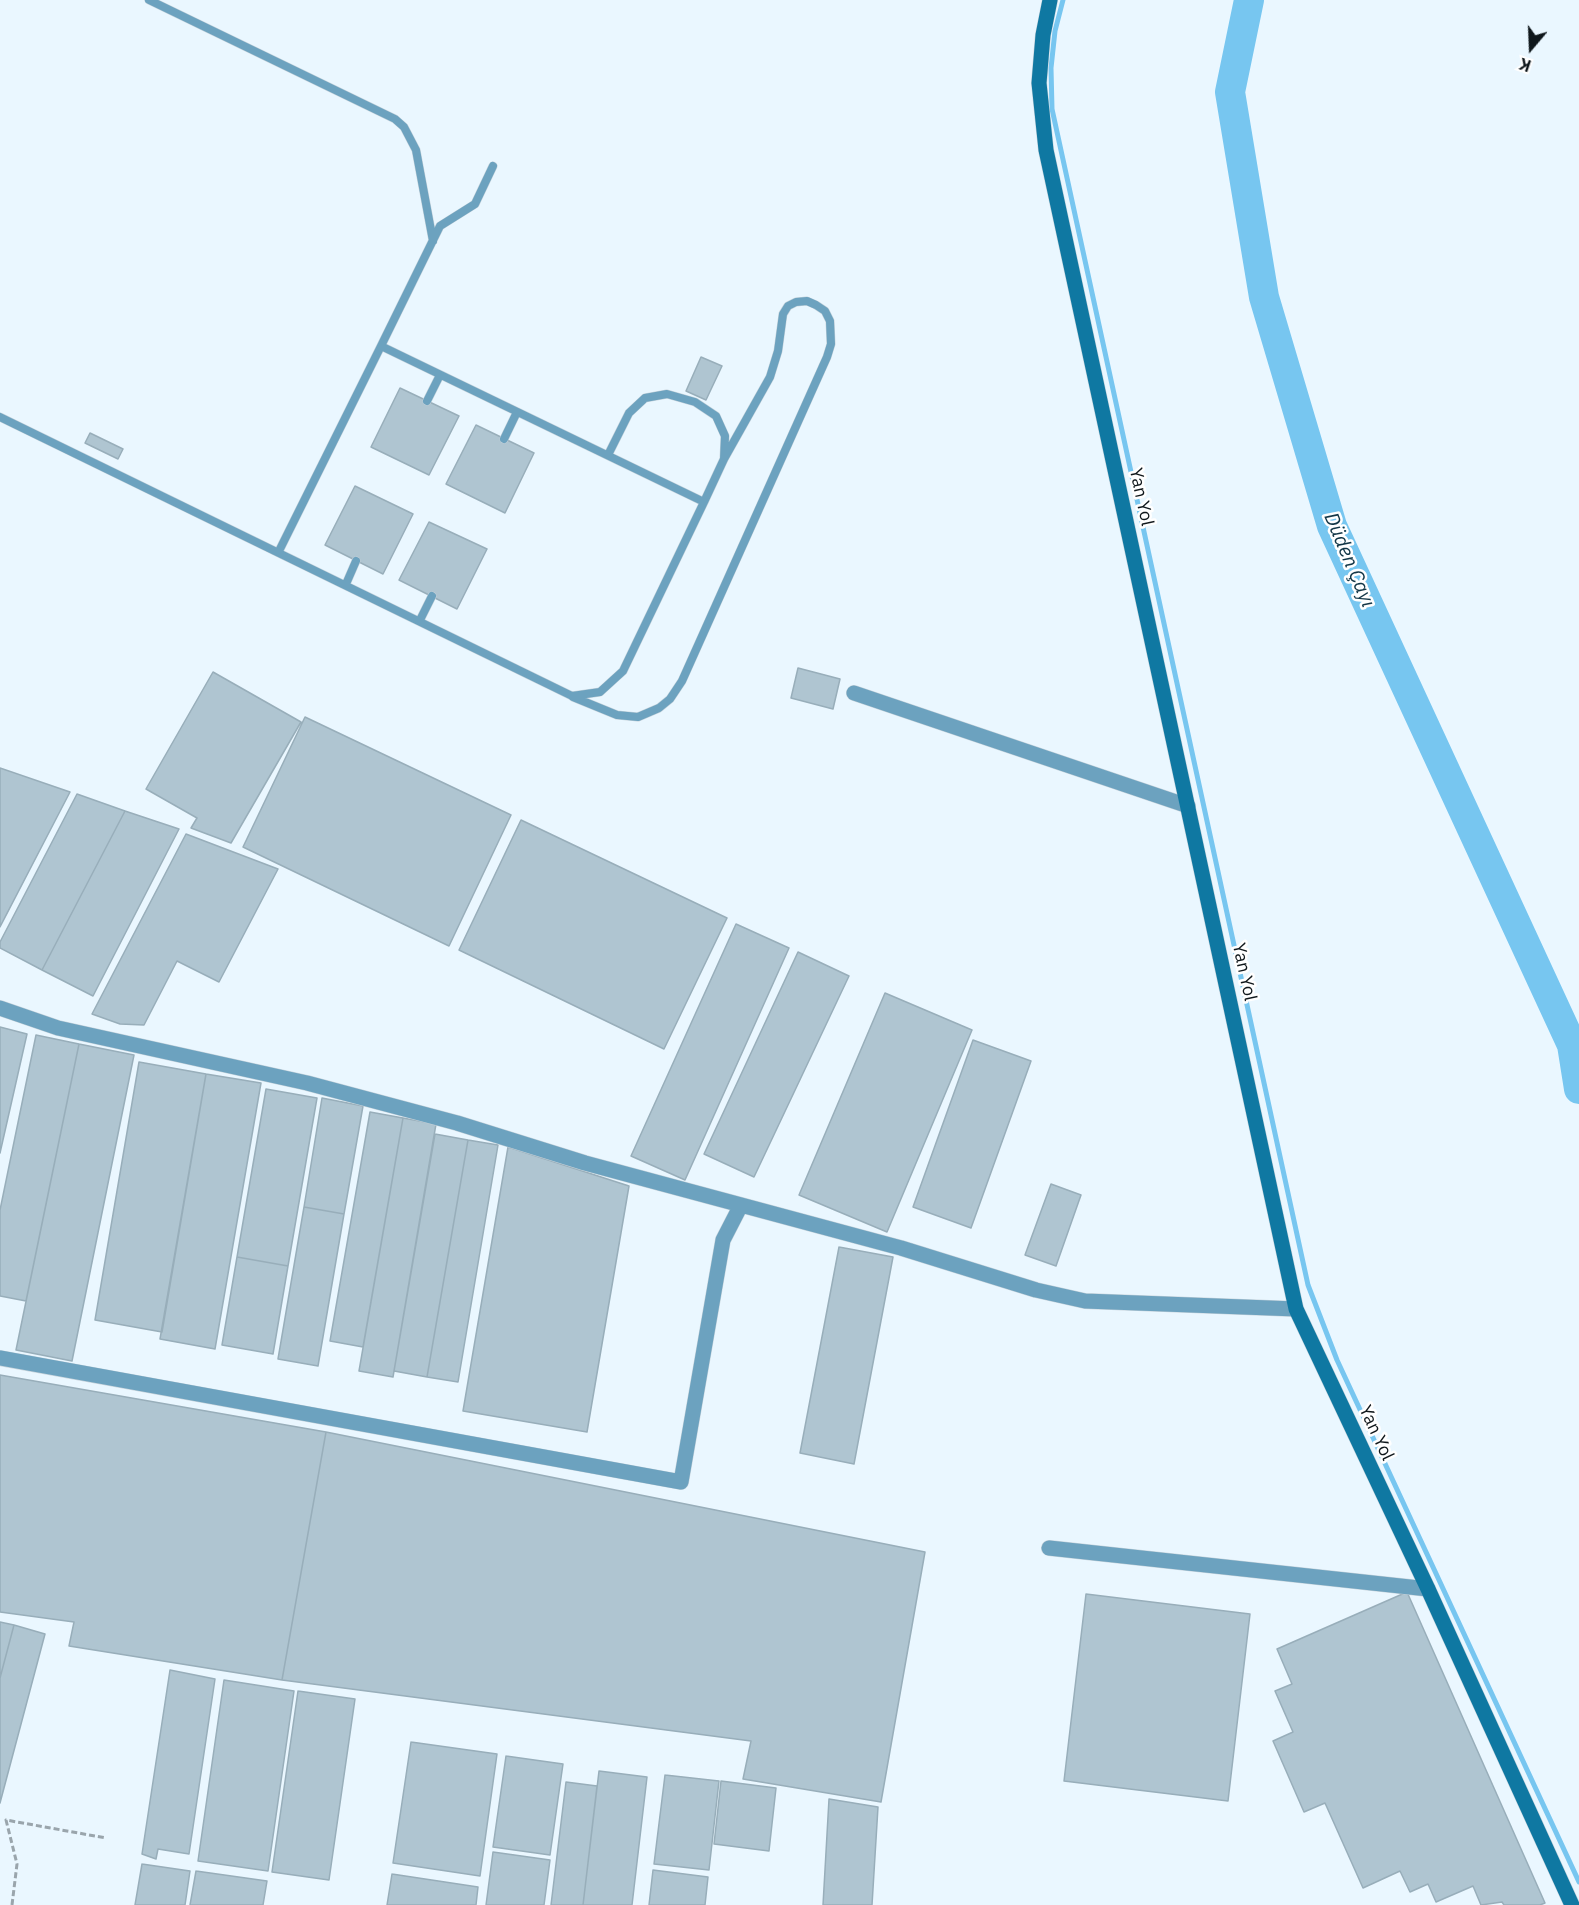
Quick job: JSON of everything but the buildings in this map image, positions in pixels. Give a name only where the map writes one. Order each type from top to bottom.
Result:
[{"type":"street","name":"Yan Yol","points":[[1050,0],[1043,34],[1039,83],[1046,150],[1296,1309],[1428,1588],[1572,1905]]},
{"type":"street","points":[[854,693],[1188,806]]},
{"type":"street","points":[[0,1008],[58,1028],[307,1083],[901,1248],[1036,1290],[1085,1301],[1296,1309]]},
{"type":"street","points":[[0,1358],[681,1482],[723,1240],[741,1205]]},
{"type":"street","points":[[1048,1548],[1428,1588]]},
{"type":"lane","points":[[148,0],[395,119],[404,127],[416,150],[433,241]]},
{"type":"lane","points":[[279,551],[440,226],[475,204],[493,166]]},
{"type":"lane","points":[[0,417],[279,551],[572,696],[617,715],[638,717],[665,703],[682,681],[827,357],[831,344],[830,321],[825,311],[816,305],[807,301],[796,302],[788,306],[783,314],[778,351],[770,377],[724,459],[624,671],[600,692],[572,696]]},
{"type":"lane","points":[[381,346],[704,502]]},
{"type":"lane","points":[[428,401],[440,375]]},
{"type":"lane","points":[[608,455],[629,413],[645,398],[667,394],[695,402],[716,416],[725,436],[724,459]]},
{"type":"lane","points":[[504,439],[517,412]]},
{"type":"lane","points":[[345,584],[356,561]]},
{"type":"lane","points":[[420,620],[432,596]]},
{"type":"path","points":[[12,1905],[17,1864],[6,1820],[106,1838]]},
{"type":"waterway","points":[[1063,0],[1055,31],[1051,68],[1052,109],[1308,1285],[1337,1360],[1579,1882]]},
{"type":"waterway","name":"Düden Çayı","points":[[1249,0],[1230,92],[1264,297],[1332,526],[1572,1045],[1579,1089]]}]
